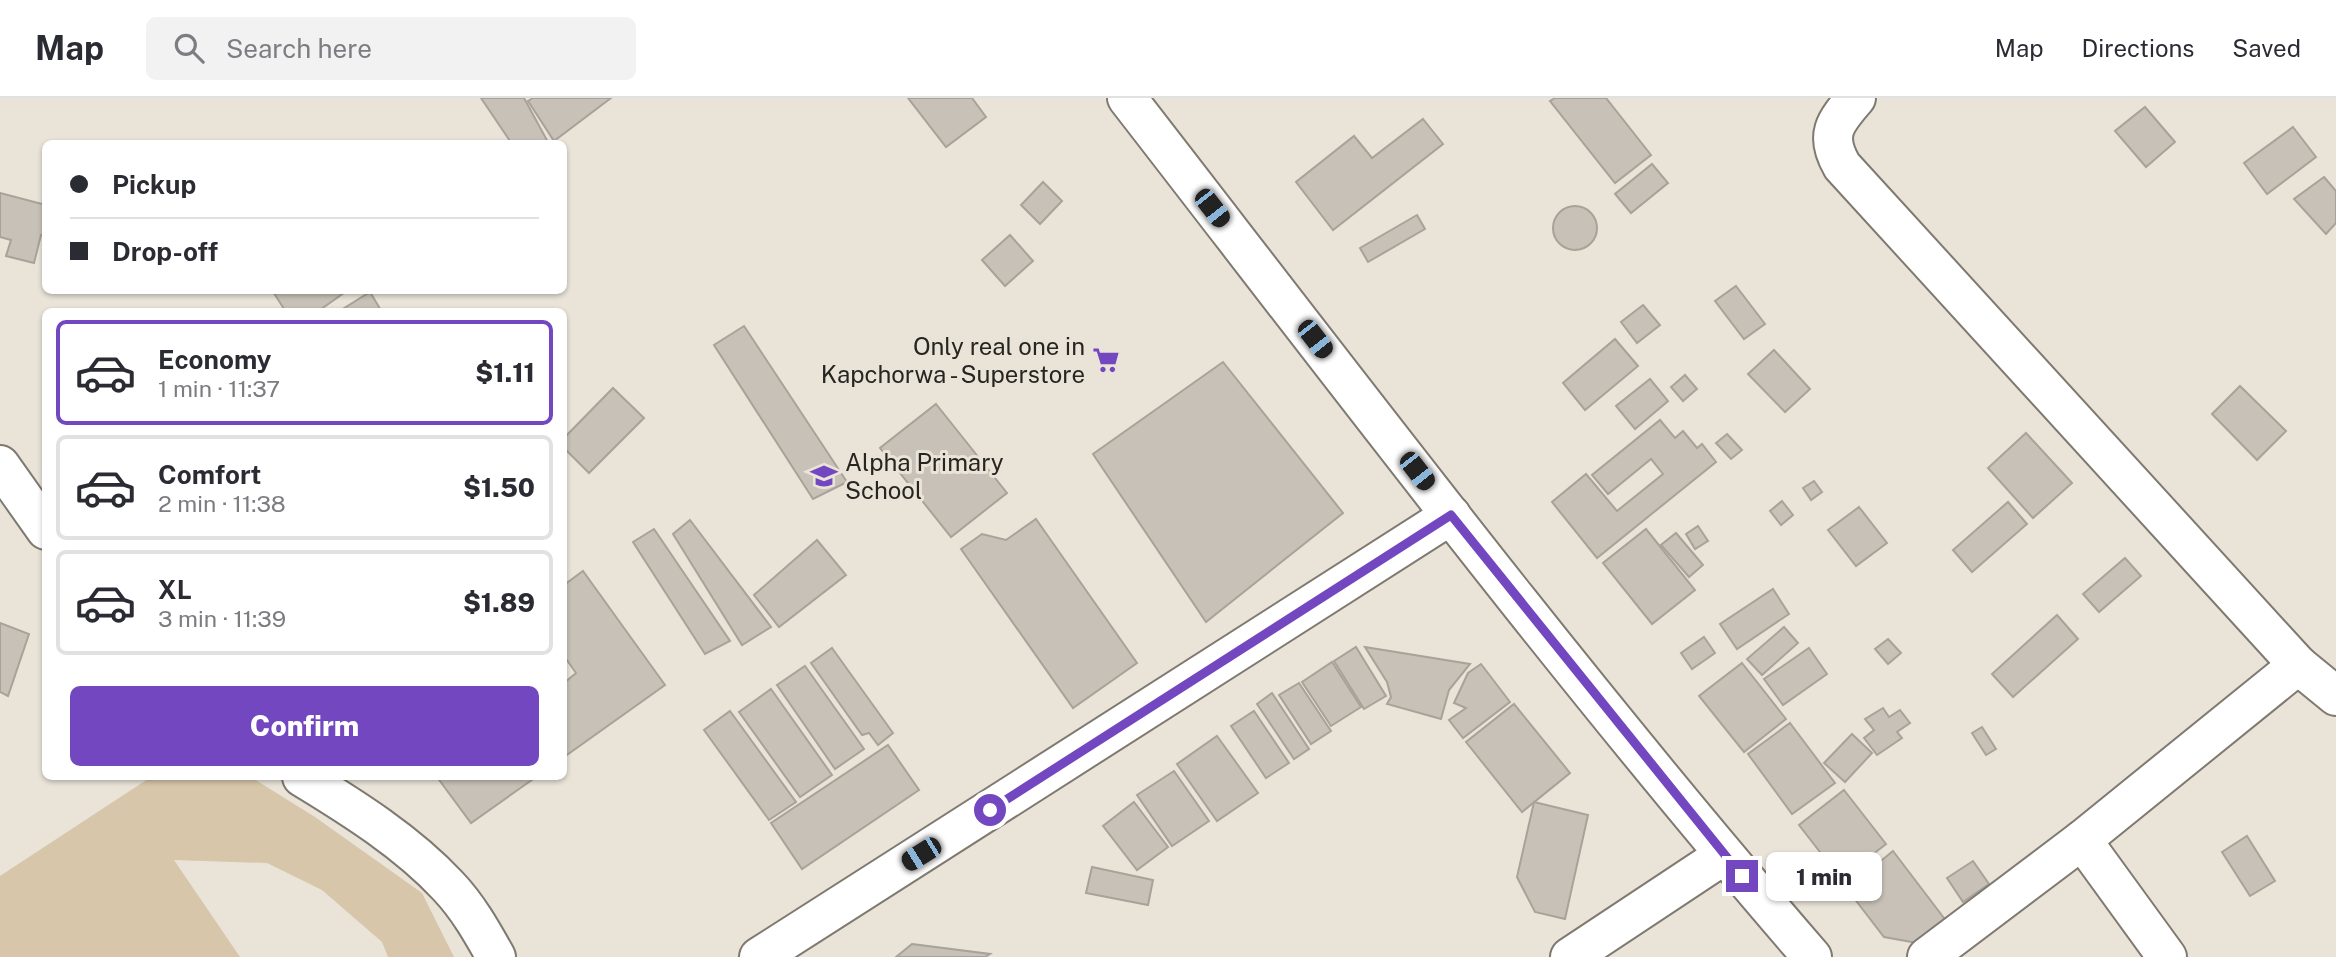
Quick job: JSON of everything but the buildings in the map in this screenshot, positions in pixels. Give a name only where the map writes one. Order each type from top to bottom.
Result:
[{"type":"street","points":[[1127,98],[1451,515],[1724,855],[1812,957]]},
{"type":"street","points":[[1856,98],[1837,120],[1832,139],[1834,152],[1842,166],[2298,665],[2336,696]]},
{"type":"street","points":[[0,465],[42,524]]},
{"type":"street","points":[[759,957],[1451,515]]},
{"type":"street","points":[[1927,957],[2082,840],[2298,665]]},
{"type":"street","points":[[307,780],[390,835],[448,886],[480,927],[496,957]]},
{"type":"street","points":[[2082,840],[2167,957]]},
{"type":"street","points":[[1570,957],[1724,855]]},
{"type":"shaded area","points":[[146,780],[256,780],[315,817],[422,893],[454,957],[388,957],[382,942],[322,890],[267,863],[174,860],[240,957],[0,957],[0,876]]},
{"type":"place","name":"Only real one in Kapchorwa - Superstore","points":[[1106,360]]},
{"type":"place","name":"Alpha Primary School","points":[[824,476]]},
{"type":"route","points":[[990,810],[1451,515],[1742,876]]}]
